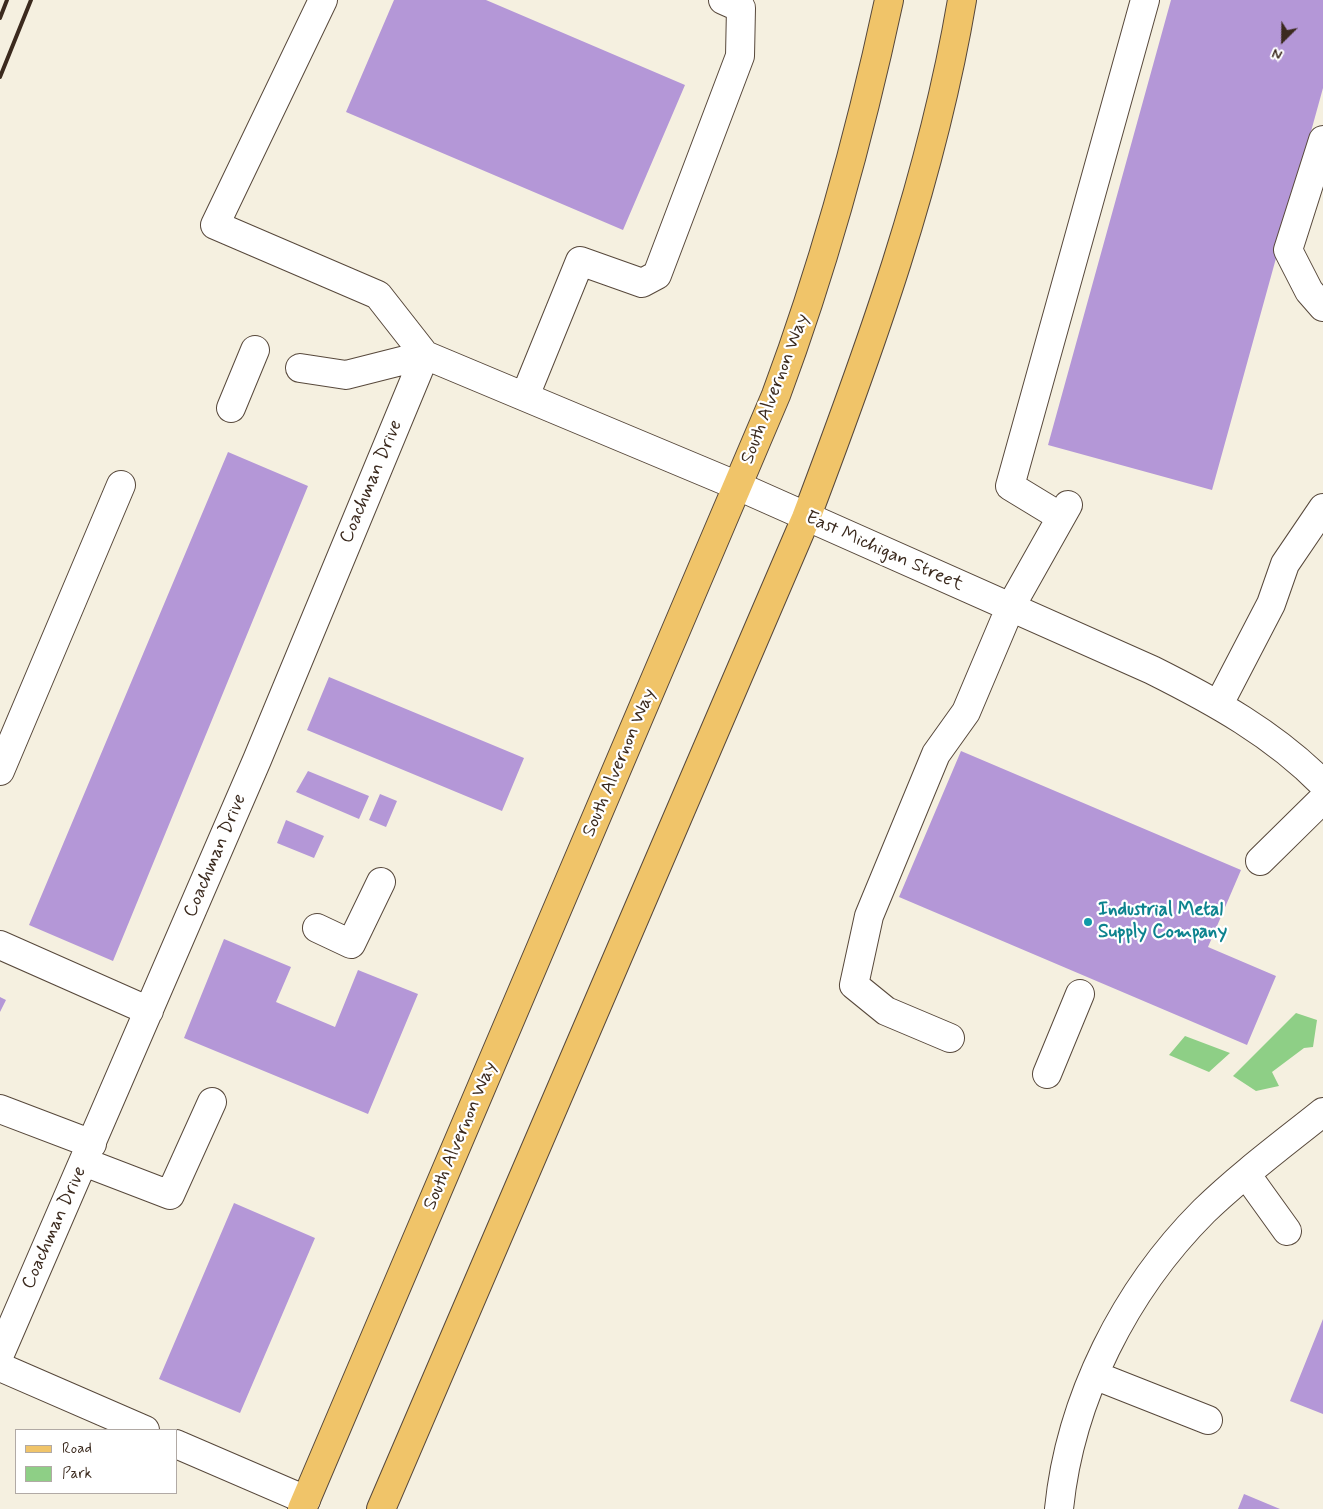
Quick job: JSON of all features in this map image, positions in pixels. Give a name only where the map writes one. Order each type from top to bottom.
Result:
[{"type":"main road","name":"South Alvernon Way","points":[[304,1504],[776,395],[803,322],[836,220],[869,92],[889,0]]},
{"type":"main road","points":[[381,1509],[806,518],[853,393],[912,213],[937,121],[962,0]]},
{"type":"street","points":[[300,368],[346,375],[425,355],[378,295],[215,225],[323,0]]},
{"type":"street","points":[[950,1038],[886,1011],[854,985],[869,916],[936,754],[966,712],[1010,608],[1065,511],[1010,486],[1145,0]]},
{"type":"street","points":[[525,396],[580,261],[642,283],[657,274],[740,56],[736,3]]},
{"type":"street","points":[[1323,140],[1288,250],[1309,291],[1323,307]]},
{"type":"street","points":[[231,408],[255,350]]},
{"type":"street","name":"East Michigan Street","points":[[425,355],[738,486],[806,518],[1152,670],[1219,704],[1261,731],[1308,768],[1323,784]]},
{"type":"street","name":"Coachman Drive","points":[[0,1354],[149,1011],[425,355]]},
{"type":"street","points":[[0,771],[121,485]]},
{"type":"street","points":[[1219,704],[1271,604],[1285,564],[1323,508]]},
{"type":"street","points":[[1260,861],[1323,799]]},
{"type":"street","points":[[317,928],[351,944],[381,882]]},
{"type":"street","points":[[0,945],[149,1011]]},
{"type":"street","points":[[1047,1074],[1080,994]]},
{"type":"street","points":[[0,1109],[170,1195],[212,1102]]},
{"type":"street","points":[[1058,1509],[1064,1470],[1084,1396],[1144,1284],[1203,1212],[1246,1174],[1323,1112]]},
{"type":"street","points":[[1246,1174],[1287,1231]]},
{"type":"street","points":[[0,1367],[143,1429]]},
{"type":"street","points":[[1094,1375],[1208,1420]]},
{"type":"street","points":[[178,1445],[304,1504]]},
{"type":"green space","points":[[1296,1013],[1317,1020],[1313,1047],[1304,1048],[1272,1072],[1279,1086],[1256,1091],[1233,1076]]},
{"type":"green space","points":[[1185,1036],[1230,1053],[1209,1072],[1169,1055]]},
{"type":"building","points":[[394,0],[486,0],[685,85],[623,230],[346,112]]},
{"type":"building","points":[[1171,0],[1323,0],[1323,88],[1212,490],[1048,445]]},
{"type":"building","points":[[228,452],[308,486],[113,961],[29,925]]},
{"type":"building","points":[[329,677],[524,758],[502,811],[307,730]]},
{"type":"building","name":"Industrial Metal Supply Company","points":[[961,751],[1241,870],[1208,947],[1276,976],[1247,1045],[899,897]]},
{"type":"building","points":[[308,771],[369,796],[359,819],[296,792]]},
{"type":"building","points":[[380,794],[397,801],[386,827],[369,820]]},
{"type":"building","points":[[286,820],[324,836],[314,858],[277,843]]},
{"type":"building","points":[[224,939],[291,967],[276,1002],[335,1027],[358,970],[418,994],[368,1114],[184,1038]]},
{"type":"building","points":[[0,997],[6,1000],[0,1012]]},
{"type":"building","points":[[234,1203],[315,1238],[240,1413],[159,1379]]},
{"type":"building","points":[[1323,1319],[1323,1414],[1290,1401]]},
{"type":"building","points":[[1244,1494],[1280,1509],[1238,1509]]},
{"type":"railway","points":[[0,18],[7,0]]},
{"type":"railway","points":[[0,77],[31,0]]},
{"type":"place","name":"Industrial Metal Supply Company","points":[[1088,922]]}]
